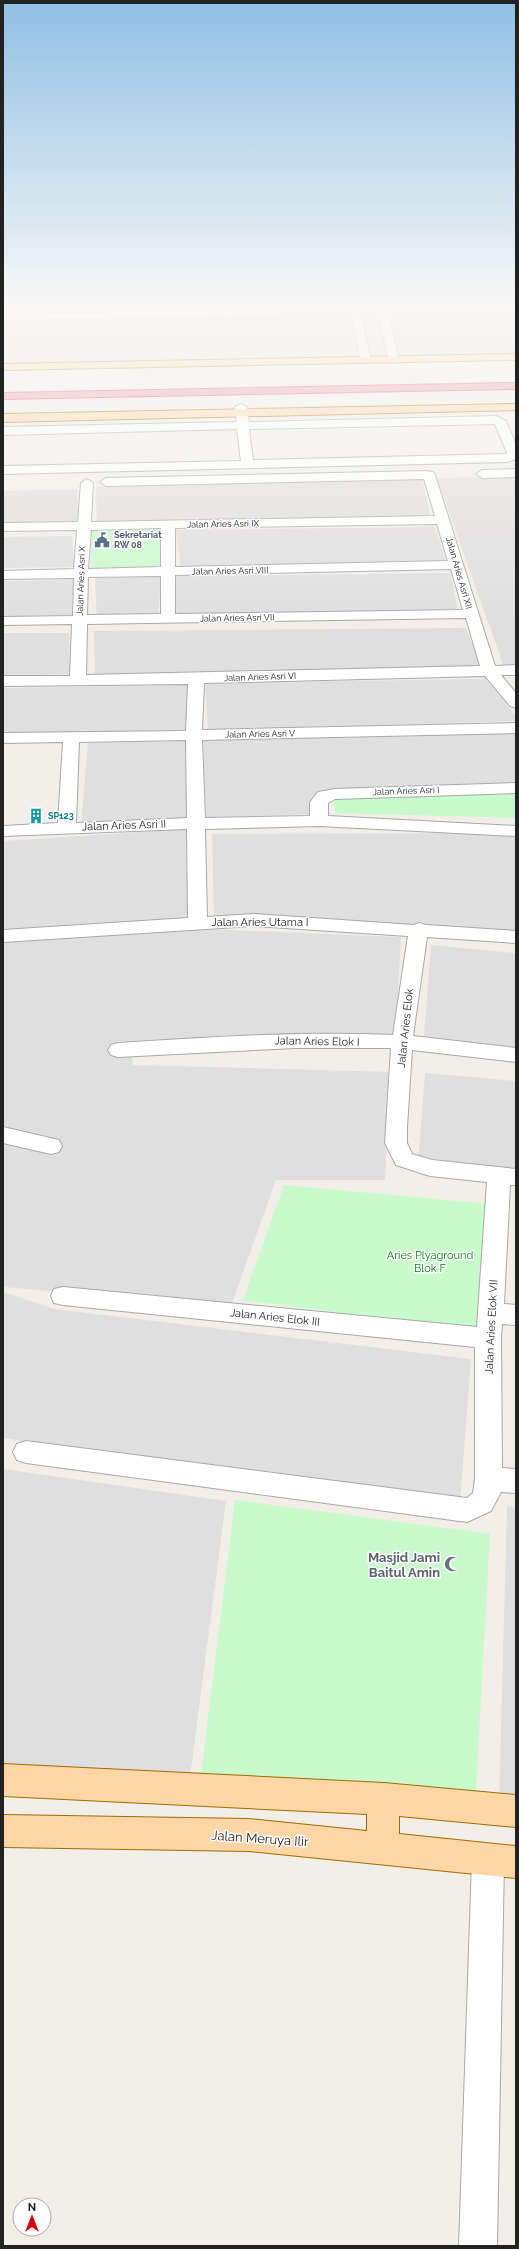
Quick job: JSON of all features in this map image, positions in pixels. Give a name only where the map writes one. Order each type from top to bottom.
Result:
[{"type":"main road","points":[[3,418],[154,413]]},
{"type":"main road","points":[[3,1780],[384,1799],[516,1811]]},
{"type":"main road","points":[[382,1849],[384,1799]]},
{"type":"main road","name":"Jalan Meruya Ilir","points":[[3,1831],[248,1835],[502,1861]]},
{"type":"street","points":[[242,413],[247,463]]},
{"type":"street","points":[[3,431],[496,420],[500,421],[514,455],[507,458],[3,470]]},
{"type":"street","points":[[468,474],[516,473]]},
{"type":"street","name":"Jalan Aries Asri XII","points":[[429,475],[489,671]]},
{"type":"street","points":[[71,483],[444,475]]},
{"type":"street","name":"Jalan Aries Asri X","points":[[78,680],[80,574],[87,483]]},
{"type":"street","name":"Jalan Aries Asri IX","points":[[3,527],[444,520]]},
{"type":"street","points":[[168,525],[168,619]]},
{"type":"street","name":"Jalan Aries Asri VIII","points":[[3,575],[456,565]]},
{"type":"street","name":"Jalan Aries Asri VII","points":[[3,621],[471,614]]},
{"type":"street","name":"Jalan Aries Asri VI","points":[[3,681],[196,679],[516,670]]},
{"type":"street","points":[[489,671],[516,703]]},
{"type":"street","points":[[196,679],[194,736],[198,823],[198,922]]},
{"type":"street","name":"Jalan Aries Asri V","points":[[3,738],[194,736],[516,728]]},
{"type":"street","points":[[67,827],[71,738]]},
{"type":"street","name":"Jalan Aries Asri I","points":[[319,821],[319,802],[324,796],[335,794],[516,788]]},
{"type":"street","points":[[198,823],[319,821],[516,831]]},
{"type":"street","name":"Jalan Aries Asri II","points":[[3,831],[67,827],[198,823]]},
{"type":"street","name":"Jalan Aries Utama I","points":[[3,936],[198,922],[253,920],[419,929],[516,937]]},
{"type":"street","name":"Jalan Aries Elok","points":[[419,929],[402,1042],[396,1143],[404,1159],[430,1168],[508,1176]]},
{"type":"street","name":"Jalan Aries Elok I","points":[[118,1050],[260,1041],[402,1042],[516,1055]]},
{"type":"street","points":[[3,1135],[51,1146]]},
{"type":"street","name":"Jalan Aries Elok VII","points":[[26,1452],[467,1510],[478,1507],[485,1500],[489,1479],[488,1338],[508,1176]]},
{"type":"street","name":"Jalan Aries Elok III","points":[[63,1296],[488,1338]]},
{"type":"street","points":[[492,1313],[516,1315]]},
{"type":"street","points":[[489,1479],[516,1481]]},
{"type":"street","points":[[478,2246],[502,1861]]},
{"type":"shaded area","points":[[516,477],[516,666],[504,667],[437,478]]},
{"type":"shaded area","points":[[422,479],[431,519],[97,525],[96,487]]},
{"type":"shaded area","points":[[77,489],[78,523],[3,525],[3,491]]},
{"type":"shaded area","points":[[435,527],[448,565],[181,569],[176,530]]},
{"type":"shaded area","points":[[72,536],[74,567],[3,568],[3,537]]},
{"type":"shaded area","points":[[451,573],[459,616],[177,619],[174,576]]},
{"type":"shaded area","points":[[161,577],[158,620],[97,622],[95,578]]},
{"type":"shaded area","points":[[74,580],[72,622],[3,622],[3,581]]},
{"type":"shaded area","points":[[466,628],[482,668],[95,674],[94,631]]},
{"type":"shaded area","points":[[3,633],[69,633],[70,674],[3,676]]},
{"type":"shaded area","points":[[485,679],[516,716],[516,721],[208,730],[205,683]]},
{"type":"shaded area","points":[[187,685],[187,733],[3,739],[3,688]]},
{"type":"shaded area","points":[[516,732],[516,784],[321,790],[320,814],[206,817],[203,740]]},
{"type":"shaded area","points":[[187,741],[187,819],[81,825],[88,743]]},
{"type":"shaded area","points":[[189,829],[193,919],[3,931],[3,841]]},
{"type":"shaded area","points":[[516,833],[516,932],[214,917],[212,834]]},
{"type":"shaded area","points":[[202,929],[401,937],[395,1049],[130,1047],[133,1065],[391,1072],[385,1180],[276,1180],[231,1306],[3,1287],[3,943]]},
{"type":"shaded area","points":[[431,945],[516,953],[516,1057],[423,1048]]},
{"type":"shaded area","points":[[425,1073],[516,1081],[516,1175],[418,1165]]},
{"type":"shaded area","points":[[3,1292],[54,1309],[471,1359],[460,1503],[3,1438]]},
{"type":"shaded area","points":[[3,1469],[226,1501],[190,1777],[3,1787]]},
{"type":"shaded area","points":[[507,1506],[516,1508],[516,1808],[499,1806]]},
{"type":"green space","points":[[165,529],[165,570],[92,570],[90,531]]},
{"type":"green space","points":[[516,792],[516,818],[335,813],[333,798]]},
{"type":"green space","name":"Aries Plyaground Blok F","points":[[284,1185],[499,1205],[490,1332],[243,1300]]},
{"type":"green space","points":[[235,1500],[490,1534],[475,1805],[201,1775]]},
{"type":"place","name":"Sekretariat RW 08","points":[[102,540]]},
{"type":"place","name":"SP123","points":[[36,816]]},
{"type":"place","name":"Masjid Jami Baitul Amin","points":[[452,1564]]}]
